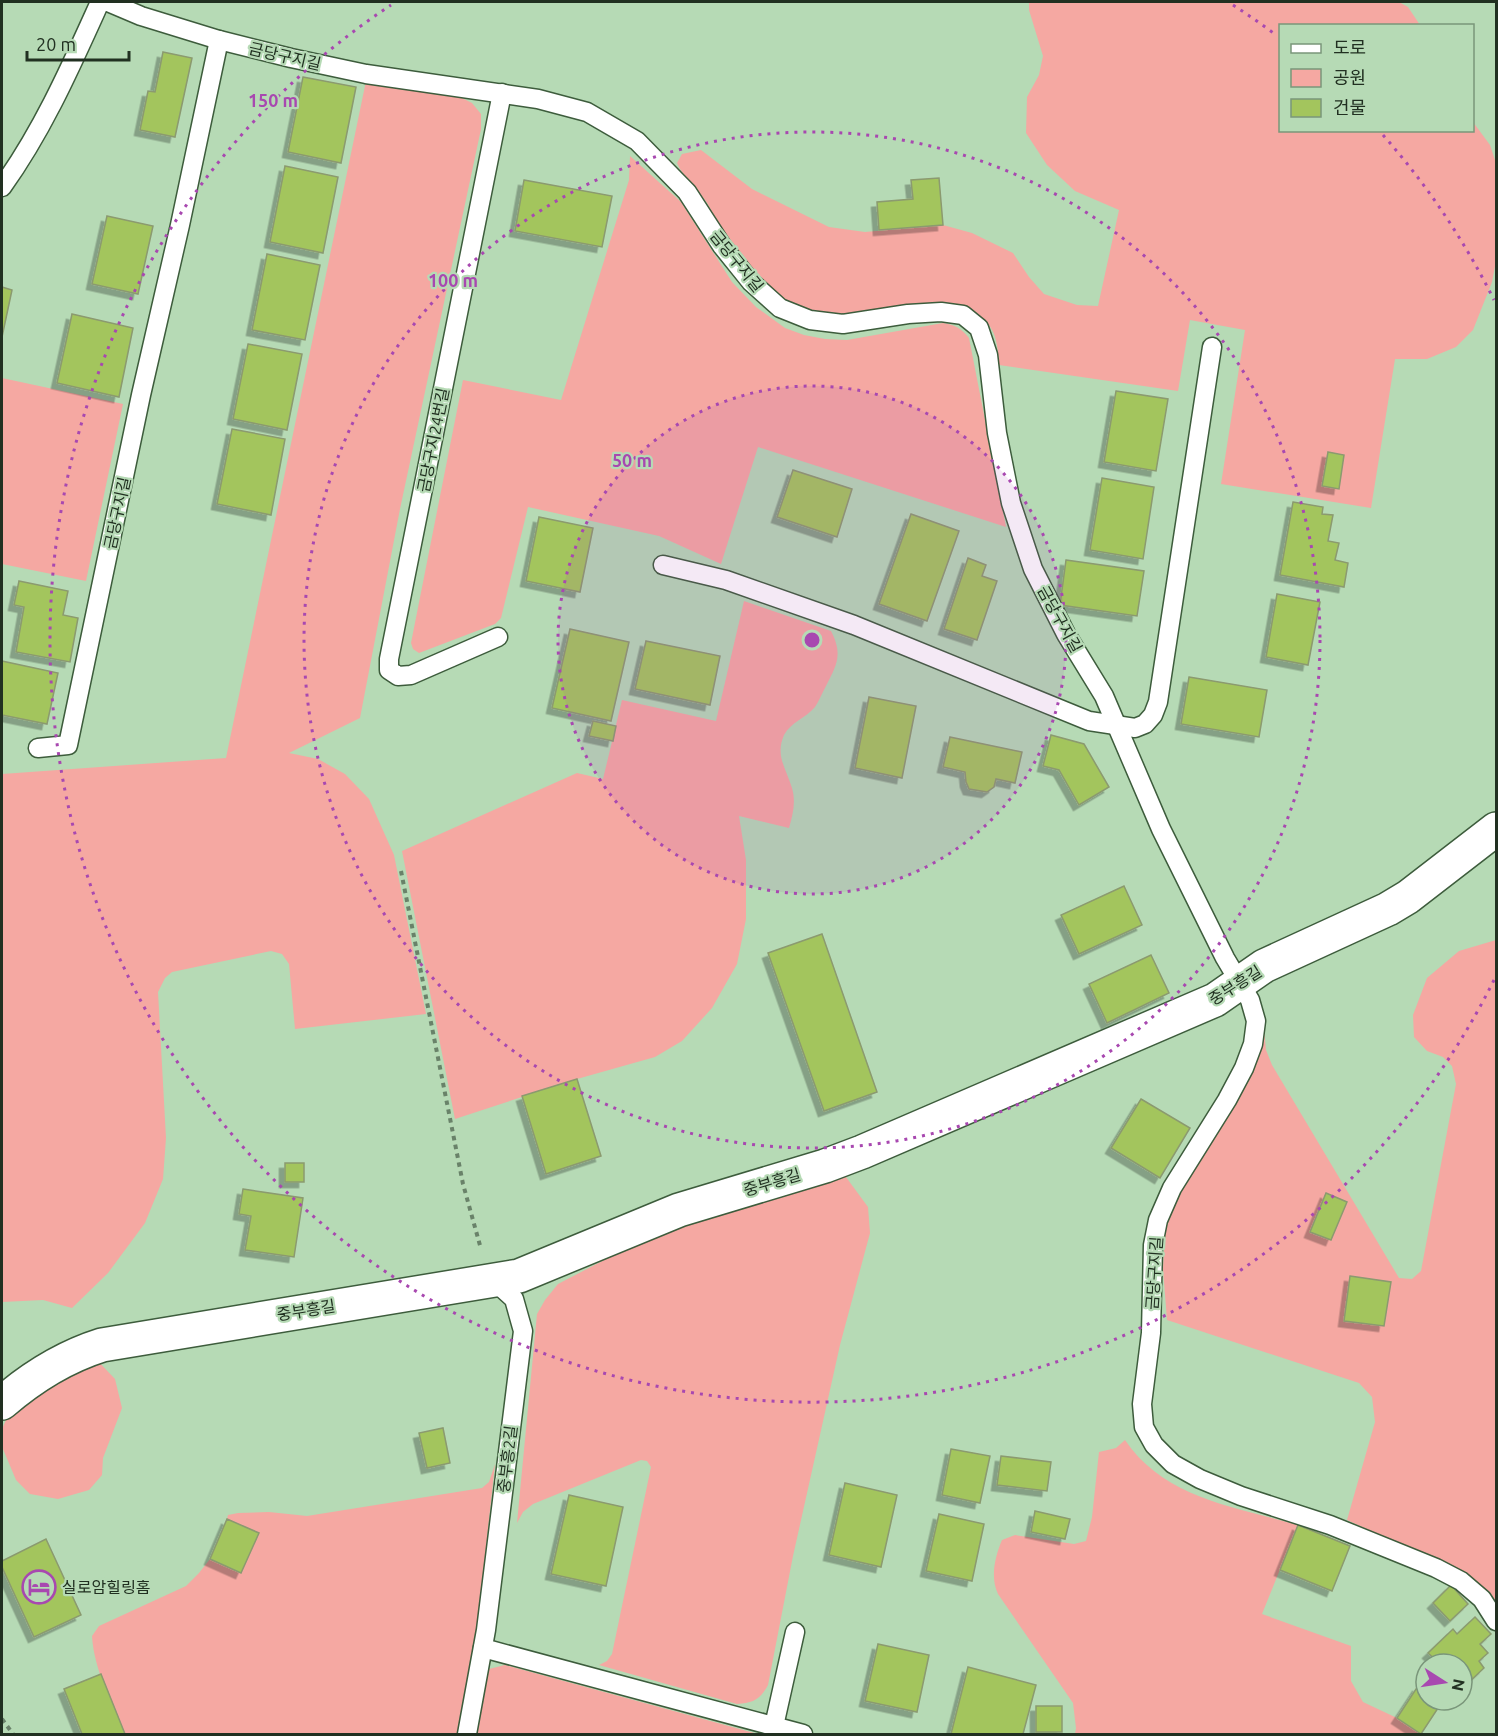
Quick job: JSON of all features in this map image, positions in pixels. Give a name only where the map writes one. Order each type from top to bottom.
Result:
[{"type":"street","name":"중부흥길","points":[[2,1403],[18,1389],[59,1362],[79,1352],[102,1345],[519,1276],[679,1210],[825,1166],[862,1152],[1050,1069],[1215,1000],[1264,966],[1388,909],[1408,897],[1497,829]]},
{"type":"lane","points":[[2,187],[20,163],[44,122],[100,2]]},
{"type":"lane","name":"금당구지길","points":[[108,2],[141,16],[219,40],[366,74],[538,99],[587,112],[637,141],[687,192],[722,246],[751,282],[780,308],[810,320],[843,324],[908,314],[941,312],[963,315],[979,328],[988,355],[997,433],[1011,503],[1033,569],[1066,634],[1104,696],[1161,830],[1225,958],[1250,1000],[1256,1021],[1253,1044],[1244,1068],[1227,1100],[1172,1188],[1158,1220],[1153,1245],[1150,1334],[1142,1404],[1144,1427],[1154,1445],[1173,1464],[1200,1479],[1241,1496],[1330,1525],[1436,1568],[1461,1581],[1482,1599],[1497,1621]]},
{"type":"lane","name":"금당구지길","points":[[38,748],[68,745],[219,40]]},
{"type":"lane","name":"금당구지24번길","points":[[498,637],[411,675],[398,676],[389,670],[389,659],[502,93]]},
{"type":"lane","points":[[663,565],[726,580],[854,625],[1089,721],[1135,728],[1145,724],[1154,715],[1158,702],[1212,347]]},
{"type":"lane","name":"중부흥2길","points":[[468,1734],[483,1648],[523,1331],[514,1299],[493,1280]]},
{"type":"lane","points":[[774,1726],[795,1632]]},
{"type":"lane","points":[[483,1648],[803,1734]]},
{"type":"path","points":[[401,871],[463,1184],[474,1227],[493,1280]]},
{"type":"path","points":[[2,1719],[13,1734]]},
{"type":"green space","points":[[1029,2],[1399,2],[1408,7],[1419,24],[1279,24],[1279,132],[1474,132],[1474,123],[1490,145],[1496,163],[1496,261],[1492,282],[1473,330],[1456,347],[1427,359],[1395,359],[1371,508],[1221,484],[1245,330],[1190,320],[1178,391],[999,365],[997,345],[992,330],[982,318],[964,307],[847,316],[803,311],[780,299],[738,255],[707,203],[677,163],[682,154],[701,150],[752,189],[829,227],[865,232],[943,225],[972,233],[1013,253],[1044,294],[1077,305],[1098,306],[1119,210],[1075,191],[1047,165],[1026,133],[1027,97],[1039,75],[1043,56],[1029,10]]},
{"type":"green space","points":[[366,81],[456,95],[472,103],[481,114],[481,129],[400,509],[360,718],[289,753],[318,759],[345,774],[369,799],[394,855],[426,1014],[295,1029],[289,964],[282,954],[271,951],[172,972],[165,978],[158,992],[166,1138],[163,1179],[145,1223],[108,1273],[72,1308],[43,1300],[2,1302],[2,774],[226,758]]},
{"type":"green space","points":[[630,156],[681,202],[732,282],[756,307],[785,328],[804,335],[847,340],[943,323],[963,332],[969,338],[1006,527],[758,447],[721,564],[659,536],[528,507],[501,618],[495,624],[419,653],[413,649],[411,643],[463,380],[561,400],[629,180]]},
{"type":"green space","points":[[2,378],[123,404],[86,581],[2,564]]},
{"type":"green space","points":[[744,601],[831,631],[838,653],[833,672],[815,707],[791,727],[784,735],[782,742],[782,762],[794,798],[789,828],[739,816],[746,860],[746,919],[737,964],[712,1008],[682,1041],[655,1057],[577,1079],[455,1119],[402,851],[577,773],[603,779],[622,700],[716,721]]},
{"type":"green space","points":[[1496,940],[1496,1607],[1470,1577],[1347,1520],[1375,1422],[1372,1397],[1359,1383],[1167,1320],[1163,1269],[1165,1231],[1176,1200],[1255,1064],[1264,1029],[1266,1050],[1272,1065],[1399,1278],[1412,1279],[1421,1271],[1456,1084],[1452,1066],[1443,1057],[1427,1051],[1414,1037],[1413,1015],[1427,978],[1459,951]]},
{"type":"green space","points":[[843,1173],[868,1207],[870,1233],[840,1345],[793,1556],[768,1685],[756,1700],[737,1704],[599,1665],[607,1661],[612,1654],[651,1467],[647,1461],[641,1460],[533,1504],[523,1512],[517,1523],[537,1314],[558,1284],[639,1242],[699,1219]]},
{"type":"green space","points":[[93,1356],[115,1379],[122,1408],[103,1458],[102,1475],[89,1490],[58,1499],[30,1494],[16,1480],[3,1449],[2,1429],[10,1411]]},
{"type":"green space","points":[[1125,1440],[1141,1460],[1180,1488],[1202,1498],[1298,1525],[1262,1614],[1351,1646],[1351,1681],[1363,1702],[1397,1718],[1421,1734],[1075,1734],[1073,1703],[998,1594],[994,1581],[996,1560],[1002,1540],[1015,1535],[1074,1544],[1086,1541],[1092,1517],[1099,1452],[1116,1448]]},
{"type":"green space","points":[[495,1464],[475,1649],[458,1734],[125,1734],[100,1674],[92,1636],[99,1626],[186,1586],[210,1559],[241,1572],[227,1519],[228,1515],[269,1512],[307,1516],[482,1488],[489,1482]]},
{"type":"green space","points":[[505,1665],[758,1734],[477,1734],[489,1669]]},
{"type":"building","points":[[163,52],[192,58],[175,137],[140,130],[148,91],[155,92]]},
{"type":"building","points":[[303,77],[356,87],[341,163],[288,152]]},
{"type":"building","points":[[285,166],[338,177],[323,253],[270,242]]},
{"type":"building","points":[[939,178],[943,225],[879,230],[877,202],[913,199],[911,180]]},
{"type":"building","points":[[524,180],[612,196],[602,247],[515,231]]},
{"type":"building","points":[[107,216],[153,226],[138,294],[92,284]]},
{"type":"building","points":[[267,254],[320,265],[305,340],[252,330]]},
{"type":"building","points":[[2,287],[12,290],[2,337]]},
{"type":"building","points":[[72,314],[133,328],[119,397],[57,383]]},
{"type":"building","points":[[248,344],[302,354],[287,430],[233,419]]},
{"type":"building","points":[[1116,391],[1168,399],[1156,471],[1104,462]]},
{"type":"building","points":[[232,429],[285,439],[271,515],[217,504]]},
{"type":"building","points":[[1328,452],[1344,455],[1339,489],[1322,486]]},
{"type":"building","points":[[793,470],[852,489],[837,537],[777,517]]},
{"type":"building","points":[[1102,478],[1154,487],[1143,559],[1090,550]]},
{"type":"building","points":[[1293,502],[1323,507],[1322,514],[1333,515],[1328,541],[1339,543],[1335,560],[1348,563],[1344,587],[1280,575]]},
{"type":"building","points":[[911,514],[959,531],[927,621],[879,604]]},
{"type":"building","points":[[539,517],[593,528],[580,592],[526,581]]},
{"type":"building","points":[[968,558],[986,565],[982,576],[997,581],[977,640],[944,629]]},
{"type":"building","points":[[1066,560],[1144,571],[1137,616],[1060,605]]},
{"type":"building","points":[[19,581],[68,591],[63,615],[78,618],[70,662],[16,652],[24,607],[14,605]]},
{"type":"building","points":[[1277,594],[1320,602],[1308,665],[1266,657]]},
{"type":"building","points":[[570,629],[629,642],[611,721],[552,708]]},
{"type":"building","points":[[646,641],[720,656],[710,705],[635,689]]},
{"type":"building","points":[[2,661],[58,673],[47,724],[2,715]]},
{"type":"building","points":[[1189,677],[1267,690],[1259,737],[1181,724]]},
{"type":"building","points":[[869,697],[916,706],[902,778],[855,768]]},
{"type":"building","points":[[593,721],[616,726],[613,741],[589,736]]},
{"type":"building","points":[[1051,735],[1084,744],[1109,787],[1079,805],[1059,770],[1043,766]]},
{"type":"building","points":[[950,737],[1022,752],[1015,783],[996,779],[994,787],[987,792],[969,789],[965,772],[943,767]]},
{"type":"building","points":[[1124,886],[1142,925],[1079,954],[1061,915]]},
{"type":"building","points":[[822,934],[877,1092],[824,1111],[768,953]]},
{"type":"building","points":[[1151,955],[1169,993],[1107,1023],[1089,984]]},
{"type":"building","points":[[577,1079],[601,1156],[546,1174],[522,1096]]},
{"type":"building","points":[[1141,1099],[1190,1128],[1160,1178],[1111,1148]]},
{"type":"building","points":[[285,1163],[304,1163],[304,1182],[285,1182]]},
{"type":"building","points":[[243,1189],[303,1198],[294,1257],[245,1250],[251,1216],[239,1214]]},
{"type":"building","points":[[1326,1193],[1347,1202],[1331,1240],[1310,1232]]},
{"type":"building","points":[[1350,1276],[1391,1282],[1384,1326],[1344,1321]]},
{"type":"building","points":[[443,1428],[450,1463],[427,1468],[419,1433]]},
{"type":"building","points":[[951,1449],[990,1456],[980,1503],[942,1495]]},
{"type":"building","points":[[1001,1456],[1051,1462],[1047,1491],[997,1485]]},
{"type":"building","points":[[845,1483],[897,1495],[881,1567],[829,1555]]},
{"type":"building","points":[[569,1495],[623,1507],[606,1586],[551,1574]]},
{"type":"building","points":[[1035,1511],[1070,1519],[1065,1539],[1031,1532]]},
{"type":"building","points":[[939,1514],[984,1524],[972,1581],[926,1571]]},
{"type":"building","points":[[227,1519],[259,1533],[241,1573],[210,1559]]},
{"type":"building","points":[[1298,1525],[1350,1546],[1332,1591],[1280,1570]]},
{"type":"building","points":[[46,1539],[81,1615],[34,1637],[2,1567],[2,1561]]},
{"type":"building","points":[[1451,1585],[1468,1604],[1450,1621],[1433,1603]]},
{"type":"building","points":[[1475,1617],[1491,1634],[1480,1644],[1488,1653],[1479,1661],[1484,1668],[1474,1677],[1474,1652],[1429,1652],[1453,1629],[1457,1634]]},
{"type":"building","points":[[878,1644],[929,1655],[917,1712],[865,1701]]},
{"type":"building","points":[[968,1667],[1036,1685],[1023,1734],[951,1734]]},
{"type":"building","points":[[101,1674],[125,1734],[82,1734],[64,1689]]},
{"type":"building","points":[[1414,1692],[1414,1712],[1435,1712],[1421,1734],[1397,1718]]},
{"type":"building","points":[[1036,1706],[1062,1706],[1062,1732],[1036,1732]]},
{"type":"place","name":"실로암힐링홈","points":[[39,1587]]}]
